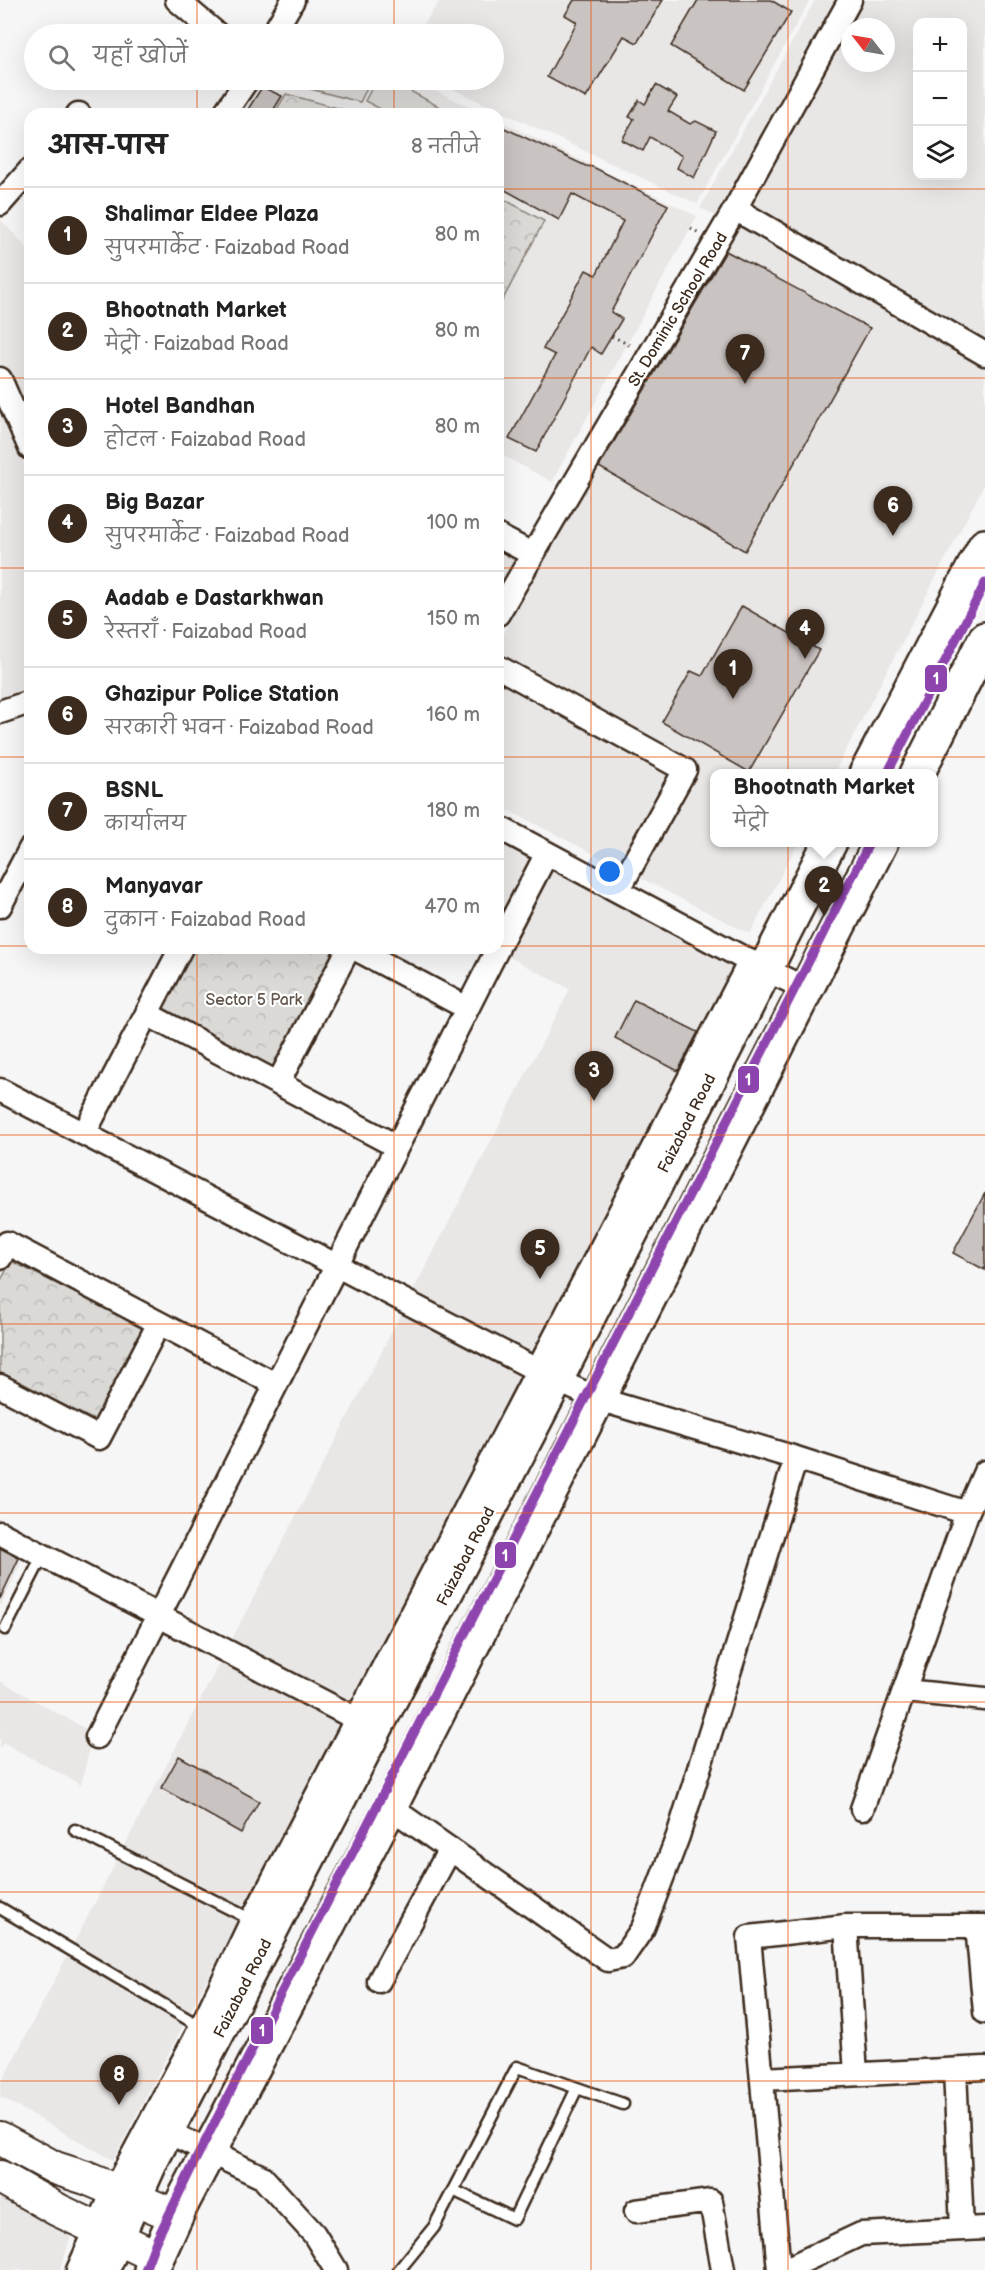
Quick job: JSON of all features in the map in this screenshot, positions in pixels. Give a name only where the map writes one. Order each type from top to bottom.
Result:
[{"type":"main road","points":[[869,769],[985,546]]},
{"type":"main road","points":[[919,769],[985,639]]},
{"type":"main road","name":"Faizabad Road","points":[[102,2270],[106,2233],[124,2194],[151,2162],[168,2132],[366,1724],[757,965],[828,847]]},
{"type":"main road","points":[[154,2264],[176,2216],[390,1807],[879,847]]},
{"type":"street","points":[[177,0],[205,24]]},
{"type":"street","points":[[279,24],[293,0]]},
{"type":"street","name":"St. Dominic School Road","points":[[504,603],[735,209],[850,0]]},
{"type":"street","points":[[228,108],[240,90]]},
{"type":"street","points":[[0,204],[24,177]]},
{"type":"street","points":[[735,209],[985,354]]},
{"type":"street","points":[[0,379],[23,412]]},
{"type":"street","points":[[504,539],[532,554]]},
{"type":"street","points":[[504,670],[686,770],[618,891]]},
{"type":"street","points":[[0,712],[24,704]]},
{"type":"street","points":[[504,830],[757,965],[807,989]]},
{"type":"street","points":[[504,936],[547,852]]},
{"type":"street","points":[[0,906],[24,860]]},
{"type":"street","points":[[84,1134],[178,954]]},
{"type":"street","points":[[278,1083],[345,954]]},
{"type":"street","points":[[365,954],[467,1008]]},
{"type":"street","points":[[97,1737],[495,954]]},
{"type":"street","points":[[147,1014],[396,1146]]},
{"type":"street","points":[[0,1090],[547,1375],[598,1399],[796,1458],[967,1513]]},
{"type":"street","points":[[0,1258],[8,1244],[275,1384]]},
{"type":"street","points":[[0,1386],[99,1438],[159,1323]]},
{"type":"street","points":[[390,1807],[608,1960],[623,1957],[643,1928],[678,1836],[796,1458]]},
{"type":"street","points":[[862,1809],[967,1513],[985,1472]]},
{"type":"street","points":[[0,1533],[366,1724],[252,1920],[124,2194]]},
{"type":"street","points":[[904,1691],[985,1699]]},
{"type":"street","points":[[379,1981],[450,1850]]},
{"type":"street","points":[[846,1926],[856,2074]]},
{"type":"street","points":[[779,2270],[749,1937],[846,1926],[981,1926],[985,2012]]},
{"type":"street","points":[[762,2079],[985,2068]]},
{"type":"street","points":[[955,2070],[962,2229]]},
{"type":"street","points":[[168,2132],[262,2177],[314,2234],[336,2270]]},
{"type":"street","points":[[0,2138],[55,2168],[176,2216]]},
{"type":"street","points":[[0,2177],[58,2210],[106,2233],[154,2264]]},
{"type":"street","points":[[636,2211],[711,2201],[723,2270]]},
{"type":"street","points":[[784,2270],[861,2234],[985,2228]]},
{"type":"street","points":[[78,2270],[106,2233]]},
{"type":"lane","points":[[5,1629],[43,1555]]},
{"type":"lane","points":[[75,1830],[252,1920]]},
{"type":"lane","points":[[0,1908],[201,2027]]},
{"type":"lane","points":[[399,2270],[434,2227],[517,2067],[623,2104]]},
{"type":"lane","points":[[453,2190],[514,2219],[577,2088]]},
{"type":"shaded area","points":[[440,0],[810,0],[697,204],[504,113],[504,108],[493,108],[455,90],[504,90],[504,24],[424,24]]},
{"type":"shaded area","points":[[815,0],[842,0],[721,218],[700,208]]},
{"type":"shaded area","points":[[865,0],[985,0],[985,483],[836,769],[710,769],[710,847],[796,847],[750,934],[504,808],[504,632],[841,42],[841,72],[895,72],[895,18],[855,18]]},
{"type":"shaded area","points":[[255,90],[434,90],[472,108],[243,108]]},
{"type":"shaded area","points":[[504,123],[697,216],[552,482],[504,456]]},
{"type":"shaded area","points":[[0,219],[24,245],[24,417],[0,363]]},
{"type":"shaded area","points":[[0,412],[24,463],[24,694],[0,700]]},
{"type":"shaded area","points":[[504,548],[518,556],[504,580]]},
{"type":"shaded area","points":[[504,841],[736,968],[113,2160],[0,2097],[0,2085],[570,989],[503,954]]},
{"type":"shaded area","points":[[0,1538],[26,1551],[0,1608]]},
{"type":"shaded area","points":[[0,1681],[93,1733],[81,1785],[4,1743],[0,1749]]},
{"type":"shaded area","points":[[0,2196],[73,2230],[60,2270],[0,2270]]},
{"type":"green space","points":[[314,90],[366,90],[360,102]]},
{"type":"green space","points":[[371,90],[408,90],[442,108],[378,108],[365,101]]},
{"type":"green space","points":[[286,94],[338,108],[278,108]]},
{"type":"green space","points":[[504,199],[544,221],[504,298]]},
{"type":"green space","name":"Sector 5 Park","points":[[191,954],[335,954],[275,1068],[163,1008]]},
{"type":"green space","points":[[11,1261],[144,1328],[98,1422],[0,1373],[0,1282]]},
{"type":"building","points":[[574,0],[663,0],[637,43],[624,36],[586,98],[547,77],[577,22],[565,15]]},
{"type":"building","points":[[698,0],[771,0],[791,12],[744,90],[671,46]]},
{"type":"building","points":[[656,85],[677,97],[668,111],[690,124],[696,121],[716,131],[694,178],[677,168],[682,156],[650,137],[643,151],[622,140],[634,119],[629,117],[639,100],[645,104]]},
{"type":"building","points":[[260,90],[269,90],[282,96],[275,108],[249,108]]},
{"type":"building","points":[[504,128],[586,166],[593,167],[668,205],[611,312],[622,319],[601,354],[591,347],[536,452],[509,439],[555,355],[543,349],[586,270],[596,275],[623,221],[572,194],[559,220],[504,189]]},
{"type":"building","points":[[726,251],[870,328],[745,551],[599,467]]},
{"type":"building","points":[[742,606],[819,650],[751,769],[744,769],[662,722],[691,671],[702,676]]},
{"type":"building","points":[[634,1000],[698,1032],[678,1071],[615,1038]]},
{"type":"building","points":[[985,1193],[985,1270],[953,1253]]},
{"type":"building","points":[[0,1548],[19,1558],[0,1599]]},
{"type":"building","points":[[179,1756],[259,1801],[241,1833],[161,1788]]},
{"type":"transit line","name":"1","points":[[890,769],[985,583]]},
{"type":"transit line","name":"1","points":[[145,2270],[156,2241],[194,2163],[867,847]]},
{"type":"place","name":"BSNL","points":[[745,384]]},
{"type":"place","name":"Ghazipur Police Station","points":[[893,536]]},
{"type":"place","name":"Big Bazar","points":[[805,659]]},
{"type":"place","name":"Shalimar Eldee Plaza","points":[[733,699]]},
{"type":"place","name":"Bhootnath Market","points":[[824,916]]},
{"type":"place","name":"Hotel Bandhan","points":[[594,1101]]},
{"type":"place","name":"Aadab e Dastarkhwan","points":[[540,1279]]},
{"type":"place","name":"Manyavar","points":[[119,2105]]}]
